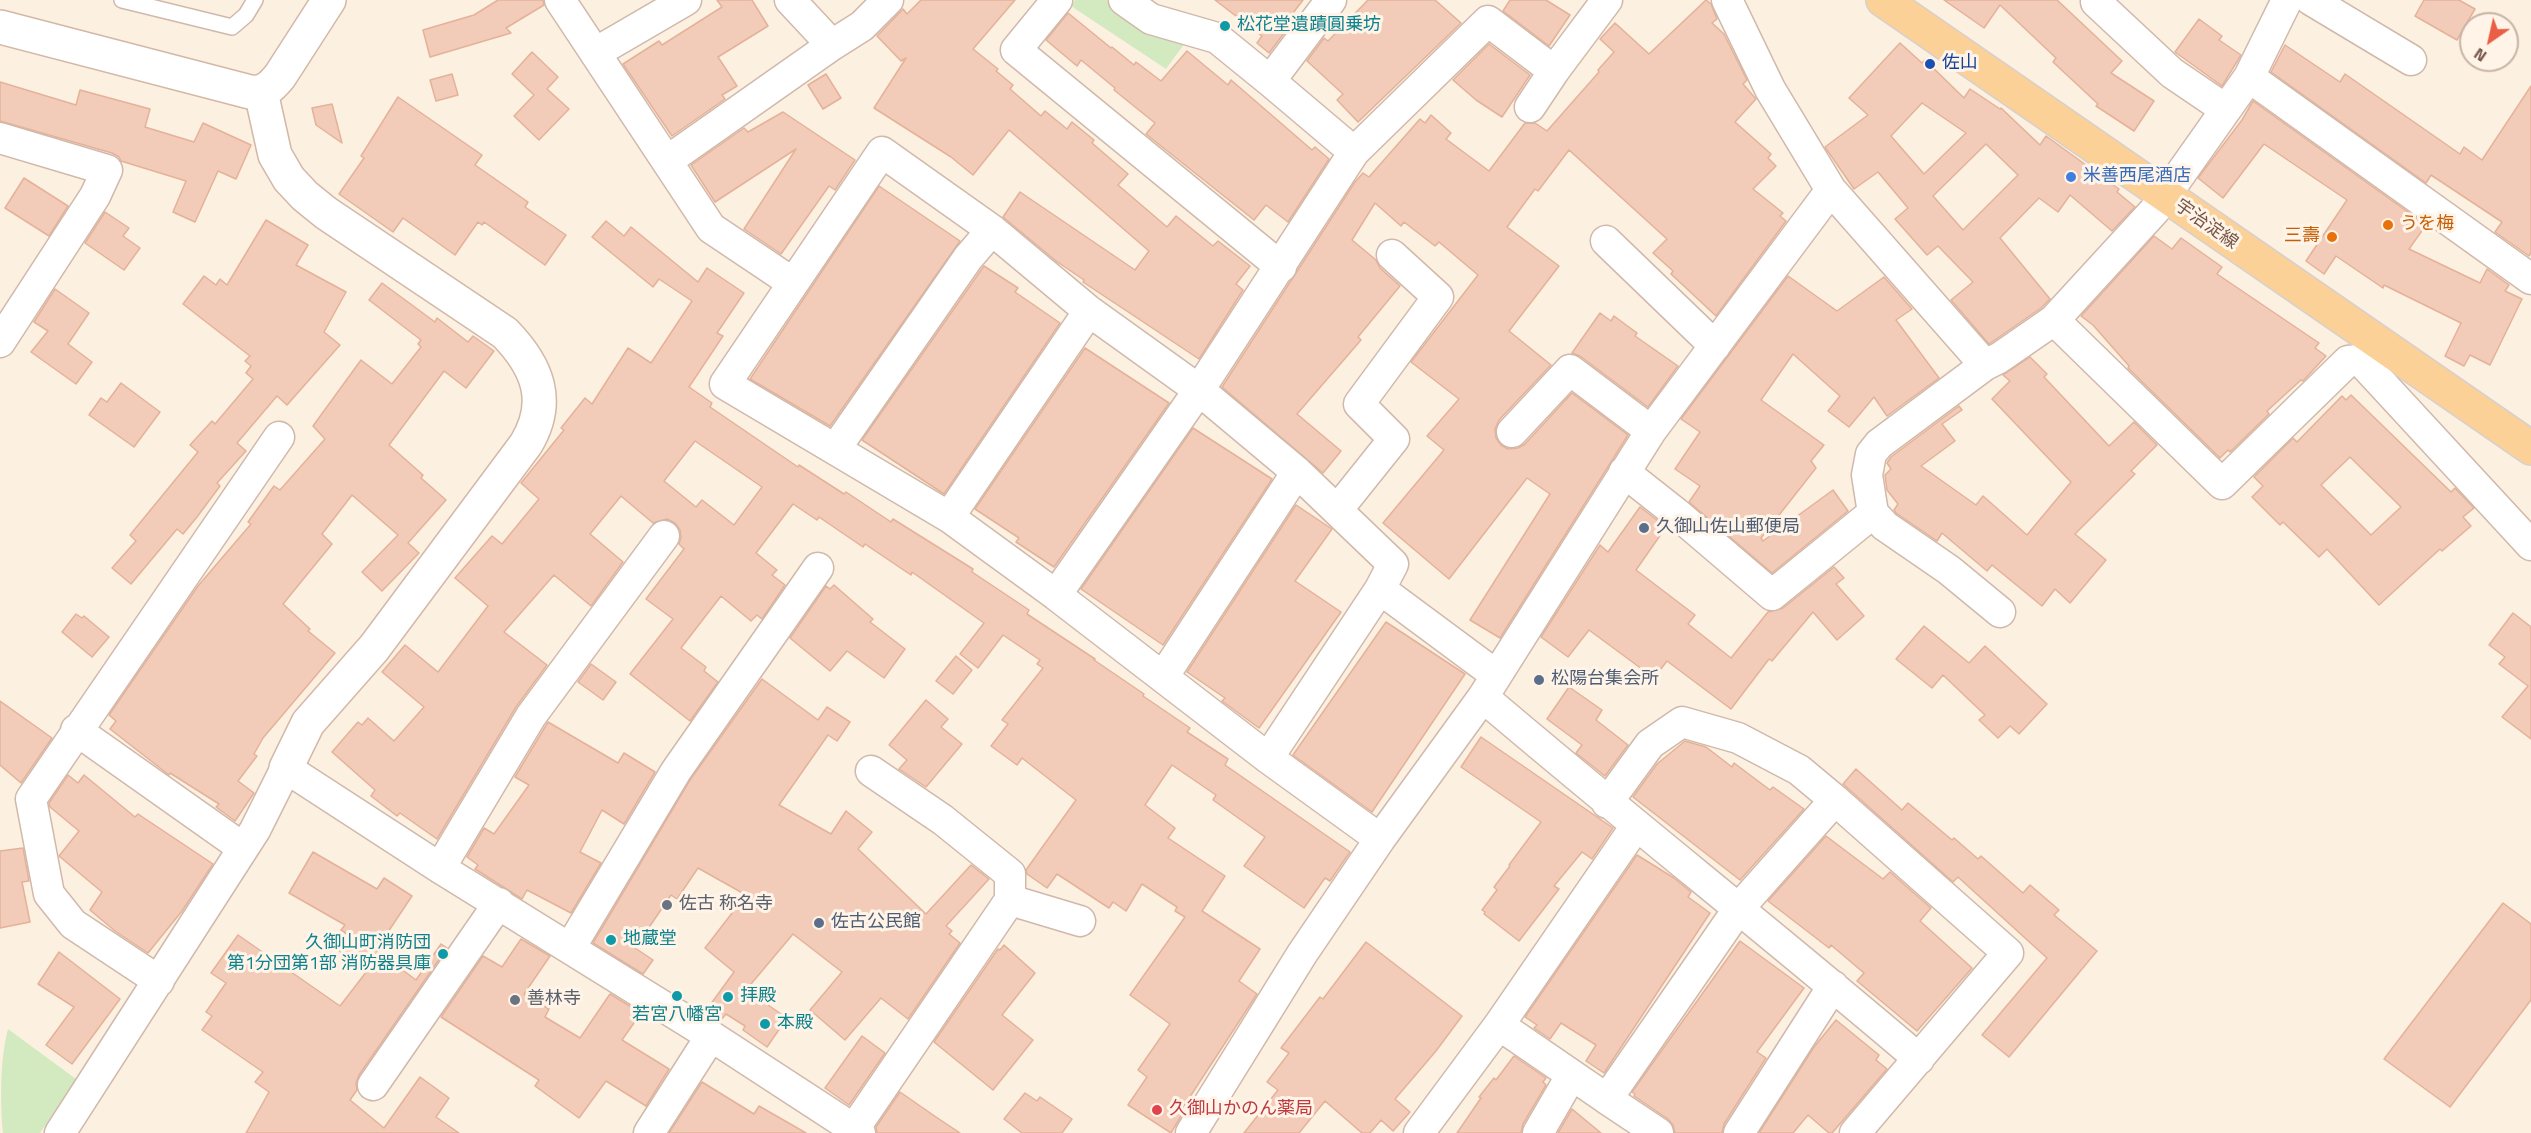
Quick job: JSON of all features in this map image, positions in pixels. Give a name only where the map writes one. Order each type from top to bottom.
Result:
[{"type":"main road","name":"宇治淀線","points":[[1883,0],[2166,196],[2366,350],[2531,448]]},
{"type":"street","points":[[0,27],[250,92],[261,92],[273,86],[329,0]]},
{"type":"street","points":[[560,0],[711,228],[793,283]]},
{"type":"street","points":[[595,53],[686,0]]},
{"type":"street","points":[[790,0],[832,45]]},
{"type":"street","points":[[667,161],[862,26],[888,0]]},
{"type":"street","points":[[1057,0],[1016,50],[1281,267]]},
{"type":"street","points":[[1124,0],[1158,10],[1217,38],[1354,152]]},
{"type":"street","points":[[1270,81],[1330,0]]},
{"type":"street","points":[[1530,107],[1607,0]]},
{"type":"street","points":[[1728,0],[1770,89],[1831,190],[1985,365]]},
{"type":"street","points":[[2000,612],[1949,570],[1885,526],[1873,513],[1867,475],[1871,454],[1879,444],[1985,365],[2054,320],[2166,196],[2249,77],[2287,0]]},
{"type":"street","points":[[2311,0],[2411,60]]},
{"type":"street","points":[[2096,2],[2172,73],[2225,109]]},
{"type":"street","points":[[1056,595],[1199,390],[1354,152],[1488,21],[1554,71]]},
{"type":"street","points":[[2249,77],[2531,279]]},
{"type":"street","points":[[60,1133],[243,848],[308,723],[374,648],[526,444],[537,421],[539,402],[533,370],[505,333],[326,213],[289,179],[274,155],[261,92]]},
{"type":"street","points":[[0,138],[107,170],[95,196],[0,342]]},
{"type":"street","points":[[1268,758],[1380,589],[1393,564],[1297,472],[1199,390],[1089,311],[992,230],[882,152],[725,384],[949,517],[1056,595],[1268,758],[1380,839]]},
{"type":"street","points":[[1191,1133],[1302,954],[1380,839],[1489,686],[1651,431],[1831,190]]},
{"type":"street","points":[[836,448],[968,258],[992,230]]},
{"type":"street","points":[[1606,241],[1715,346]]},
{"type":"street","points":[[1338,509],[1394,439],[1359,404],[1438,297],[1392,255]]},
{"type":"street","points":[[949,517],[1089,311]]},
{"type":"street","points":[[2054,320],[2222,484],[2348,361],[2366,350],[2531,545]]},
{"type":"street","points":[[1512,432],[1570,370],[1651,431]]},
{"type":"street","points":[[159,981],[72,924],[49,894],[31,799],[76,730],[279,437]]},
{"type":"street","points":[[1163,676],[1297,472]]},
{"type":"street","points":[[1624,472],[1772,595],[1873,513]]},
{"type":"street","points":[[440,868],[531,716],[664,536]]},
{"type":"street","points":[[570,948],[676,771],[818,568]]},
{"type":"street","points":[[1380,589],[1489,686],[1607,803],[1739,908],[1919,1059]]},
{"type":"street","points":[[1607,803],[1650,744],[1682,722],[1738,738],[1799,770],[2008,953],[1855,1133]]},
{"type":"street","points":[[76,730],[243,848]]},
{"type":"street","points":[[286,768],[440,868],[711,1036],[857,1131],[1010,900],[1010,874],[943,820],[871,771]]},
{"type":"street","points":[[1607,1098],[1739,908],[1835,800]]},
{"type":"street","points":[[1419,1133],[1499,1025],[1636,826]]},
{"type":"street","points":[[1010,900],[1080,921]]},
{"type":"street","points":[[374,1085],[499,903]]},
{"type":"street","points":[[1739,1133],[1833,986]]},
{"type":"street","points":[[1499,1025],[1658,1133]]},
{"type":"street","points":[[649,1133],[711,1036]]},
{"type":"street","points":[[1538,1133],[1571,1076]]},
{"type":"lane","points":[[122,0],[232,27],[246,15],[255,0]]},
{"type":"green space","points":[[1075,0],[1106,0],[1127,16],[1185,43],[1166,69],[1071,6]]},
{"type":"green space","points":[[8,1029],[76,1079],[40,1133],[3,1133],[1,1080]]},
{"type":"building","points":[[498,0],[543,0],[544,5],[506,28],[511,33],[430,57],[423,30],[474,15]]},
{"type":"building","points":[[717,0],[752,0],[768,26],[718,57],[737,86],[722,95],[725,99],[672,136],[623,64],[659,41],[662,45],[722,7]]},
{"type":"building","points":[[921,0],[1015,0],[973,49],[998,69],[996,71],[1013,85],[1010,89],[1041,116],[1045,111],[1067,129],[1072,122],[1094,140],[1092,143],[1128,174],[1118,185],[1167,227],[1176,216],[1213,246],[1218,241],[1250,266],[1236,284],[1243,290],[1199,359],[1083,282],[1084,280],[1056,261],[1003,217],[1020,192],[1135,270],[1149,251],[1009,130],[973,175],[951,157],[874,108],[906,58],[901,61],[877,36],[903,9],[907,14]]},
{"type":"building","points":[[1215,0],[1303,0],[1293,13],[1297,16],[1269,53],[1257,43],[1262,36]]},
{"type":"building","points":[[1368,0],[1435,0],[1461,23],[1358,122],[1337,100],[1343,94],[1307,61],[1324,38],[1328,41]]},
{"type":"building","points":[[1510,0],[1546,0],[1570,15],[1549,46],[1503,11]]},
{"type":"building","points":[[1706,0],[1711,4],[1717,19],[1712,23],[1724,34],[1747,80],[1743,84],[1756,99],[1735,122],[1771,154],[1768,158],[1776,166],[1753,189],[1783,213],[1780,216],[1786,221],[1716,316],[1671,274],[1673,271],[1653,253],[1667,239],[1569,150],[1538,191],[1535,189],[1507,227],[1559,266],[1509,331],[1551,365],[1499,420],[1495,429],[1496,438],[1508,449],[1518,448],[1525,444],[1572,393],[1628,435],[1500,638],[1470,620],[1550,494],[1527,478],[1449,579],[1383,523],[1444,450],[1427,436],[1459,399],[1411,362],[1478,275],[1439,242],[1435,246],[1404,222],[1401,226],[1375,203],[1352,240],[1376,260],[1380,268],[1400,286],[1358,337],[1361,340],[1297,414],[1341,451],[1323,473],[1222,387],[1355,182],[1363,173],[1369,177],[1420,119],[1425,123],[1431,115],[1451,133],[1446,139],[1489,171],[1525,123],[1535,123],[1547,131],[1599,72],[1598,70],[1614,52],[1600,39],[1615,23],[1649,54]]},
{"type":"building","points":[[1944,0],[2057,0],[2122,61],[2111,73],[2154,101],[2134,131],[2096,106],[2098,104],[2053,62],[2056,58],[2000,5],[1984,28]]},
{"type":"building","points":[[2424,0],[2459,0],[2475,9],[2473,12],[2459,12],[2457,40],[2415,16]]},
{"type":"building","points":[[1068,13],[1134,65],[1136,62],[1161,81],[1187,51],[1228,85],[1231,80],[1312,150],[1315,147],[1329,159],[1288,222],[1266,205],[1254,220],[1146,134],[1155,123],[1114,90],[1115,88],[1081,60],[1077,66],[1046,40]]},
{"type":"building","points":[[2199,19],[2222,36],[2219,40],[2241,55],[2222,86],[2175,52]]},
{"type":"building","points":[[1900,43],[1922,63],[1925,60],[1964,98],[1970,89],[2001,108],[2040,145],[2046,136],[2119,189],[2117,192],[2135,207],[2112,231],[2070,195],[2058,212],[2039,198],[2000,238],[2050,299],[2041,308],[1989,344],[1951,300],[1973,282],[1938,246],[1927,255],[1895,219],[1908,208],[1878,172],[1854,189],[1825,147],[1868,115],[1849,98]],"holes":[[[1922,103],[1966,133],[1924,174],[1891,136]],[[1986,144],[2018,175],[1963,230],[1933,196]]]},
{"type":"building","points":[[1489,44],[1530,75],[1502,117],[1476,100],[1453,80]]},
{"type":"building","points":[[2285,45],[2340,82],[2345,74],[2460,154],[2464,147],[2482,160],[2531,86],[2531,253],[2529,256],[2495,232],[2502,222],[2431,175],[2426,183],[2271,72]]},
{"type":"building","points":[[532,52],[558,77],[547,89],[569,109],[539,140],[514,116],[534,95],[512,74]]},
{"type":"building","points":[[452,74],[458,95],[436,101],[430,80]]},
{"type":"building","points":[[826,74],[841,98],[823,109],[808,85]]},
{"type":"building","points":[[0,82],[76,105],[80,90],[150,109],[145,127],[194,142],[203,123],[251,145],[236,179],[218,171],[195,222],[173,212],[186,181],[121,161],[112,153],[0,121]]},
{"type":"building","points":[[398,97],[482,155],[475,165],[528,202],[525,207],[566,235],[545,265],[484,222],[482,225],[478,222],[455,255],[403,218],[393,232],[339,194],[364,158],[361,156]]},
{"type":"building","points":[[2253,101],[2426,225],[2409,249],[2480,283],[2487,269],[2509,285],[2505,291],[2522,299],[2490,365],[2470,355],[2464,366],[2445,356],[2461,323],[2384,285],[2383,288],[2336,256],[2324,274],[2306,261],[2347,200],[2264,144],[2223,198],[2198,178],[2242,120]]},
{"type":"building","points":[[332,104],[342,143],[316,125],[312,108]]},
{"type":"building","points":[[783,112],[855,160],[835,190],[829,186],[781,254],[744,229],[796,149],[715,202],[691,165],[744,128],[748,132]]},
{"type":"building","points":[[24,178],[68,206],[49,236],[5,208]]},
{"type":"building","points":[[879,186],[960,241],[830,426],[750,379]]},
{"type":"building","points":[[105,212],[129,228],[123,236],[140,248],[124,270],[85,243]]},
{"type":"building","points":[[266,220],[308,245],[296,265],[346,292],[324,332],[340,345],[287,405],[277,396],[237,443],[246,451],[217,483],[220,486],[197,517],[183,534],[177,529],[131,584],[112,568],[136,541],[130,535],[198,452],[190,445],[212,421],[215,424],[253,379],[246,373],[251,366],[245,361],[250,356],[183,304],[204,276],[216,285],[220,279],[227,285]]},
{"type":"building","points":[[606,221],[624,236],[631,227],[698,282],[707,268],[744,293],[717,333],[723,336],[689,387],[712,403],[710,407],[798,467],[799,465],[844,494],[846,492],[891,522],[893,519],[973,569],[972,572],[1029,610],[1027,614],[1095,659],[1190,728],[1187,732],[1228,759],[1225,765],[1350,852],[1330,881],[1325,878],[1304,908],[1244,866],[1265,837],[1213,800],[1216,795],[1172,765],[1145,805],[1175,828],[1168,838],[1225,876],[1202,911],[1260,949],[1239,981],[1257,994],[1182,1109],[1184,1111],[1171,1133],[1128,1105],[1147,1077],[1138,1070],[1170,1024],[1130,995],[1185,917],[1175,911],[1177,907],[1142,884],[1126,911],[1113,902],[1109,908],[1057,874],[1047,888],[1027,874],[1026,870],[1076,800],[1022,758],[1017,765],[991,746],[1008,724],[1002,720],[1043,668],[1037,664],[1040,660],[1003,635],[978,668],[960,654],[984,623],[912,572],[911,575],[865,544],[863,547],[819,517],[817,520],[793,504],[756,553],[777,570],[772,575],[785,585],[762,619],[757,615],[751,621],[721,596],[681,648],[706,667],[704,671],[718,682],[690,721],[630,674],[673,619],[646,599],[684,549],[679,544],[680,530],[675,523],[667,519],[653,523],[621,496],[590,534],[623,562],[591,606],[554,575],[504,632],[547,665],[516,707],[437,839],[400,813],[397,816],[371,796],[375,790],[332,752],[358,722],[362,725],[368,718],[394,741],[424,707],[382,672],[405,645],[438,672],[488,606],[455,578],[492,536],[502,544],[539,499],[521,483],[564,430],[561,428],[585,398],[592,404],[628,348],[651,363],[692,301],[659,279],[653,287],[592,237]],"holes":[[[695,441],[762,487],[734,525],[702,500],[696,507],[664,481]]]},
{"type":"building","points":[[2154,236],[2172,249],[2181,238],[2222,267],[2217,274],[2319,343],[2315,348],[2326,356],[2303,381],[2301,380],[2267,411],[2269,414],[2230,452],[2228,450],[2220,458],[2128,368],[2129,366],[2093,325],[2081,316]]},
{"type":"building","points":[[984,266],[1018,288],[1015,292],[1060,323],[944,494],[862,440]]},
{"type":"building","points":[[1788,276],[1837,311],[1884,277],[1912,309],[1896,320],[1939,378],[1887,416],[1874,397],[1849,427],[1828,411],[1840,396],[1793,354],[1761,400],[1824,445],[1811,461],[1816,468],[1761,538],[1763,541],[1833,490],[1848,511],[1772,573],[1689,502],[1700,486],[1675,469],[1700,432],[1681,419]]},
{"type":"building","points":[[382,283],[435,322],[437,318],[468,342],[473,336],[494,351],[466,388],[444,371],[389,445],[423,475],[421,478],[446,500],[408,543],[419,553],[382,591],[362,572],[398,535],[352,495],[322,534],[332,544],[283,604],[310,629],[308,631],[335,653],[263,738],[254,754],[257,756],[238,781],[254,793],[235,821],[216,807],[219,804],[170,773],[169,775],[110,729],[116,721],[109,715],[198,586],[251,524],[248,522],[274,486],[280,490],[325,439],[313,426],[361,360],[392,384],[421,347],[418,344],[421,340],[369,300]]},
{"type":"building","points":[[55,289],[89,313],[68,344],[92,362],[76,384],[31,352],[48,331],[34,322]]},
{"type":"building","points":[[1600,313],[1611,321],[1614,316],[1637,333],[1635,336],[1678,366],[1648,407],[1580,356],[1572,353]]},
{"type":"building","points":[[1085,348],[1169,403],[1054,567],[1016,542],[1019,538],[975,509]]},
{"type":"building","points":[[2030,357],[2047,374],[2044,377],[2109,446],[2134,422],[2157,445],[2131,471],[2135,474],[2075,534],[2106,560],[2070,603],[2055,589],[2042,606],[1992,565],[1987,571],[1942,533],[1937,541],[1896,513],[1894,510],[1898,504],[1887,490],[1885,475],[1891,469],[1887,463],[1891,457],[1959,406],[1962,410],[1942,424],[1955,441],[1921,466],[1976,505],[1983,496],[2027,535],[2071,482],[1992,399],[2010,381],[2003,375]]},
{"type":"building","points":[[121,383],[160,412],[134,447],[89,415],[101,398],[107,402]]},
{"type":"building","points":[[2351,395],[2451,492],[2455,488],[2474,508],[2463,517],[2471,526],[2442,551],[2440,549],[2379,605],[2327,549],[2319,557],[2283,522],[2280,525],[2252,497],[2263,486],[2254,477],[2293,438],[2297,442],[2342,396],[2346,400]],"holes":[[[2350,457],[2401,507],[2371,535],[2321,485]]]},
{"type":"building","points":[[1193,428],[1272,479],[1163,645],[1081,589]]},
{"type":"building","points":[[1296,505],[1332,529],[1295,581],[1341,612],[1259,728],[1222,701],[1225,698],[1187,672]]},
{"type":"building","points":[[1640,507],[1666,527],[1636,570],[1695,615],[1688,624],[1731,658],[1768,612],[1783,608],[1834,567],[1844,578],[1836,584],[1864,616],[1837,640],[1813,612],[1772,661],[1769,659],[1731,709],[1667,661],[1654,678],[1589,630],[1568,657],[1541,637],[1600,545],[1608,552]]},
{"type":"building","points":[[834,585],[873,619],[870,622],[905,649],[884,678],[847,651],[830,671],[790,638],[826,586],[830,589]]},
{"type":"building","points":[[2513,613],[2531,627],[2531,739],[2502,717],[2528,686],[2499,664],[2505,657],[2489,645]]},
{"type":"building","points":[[76,614],[82,618],[84,616],[109,637],[92,657],[62,632]]},
{"type":"building","points":[[1386,622],[1465,674],[1372,812],[1293,755]]},
{"type":"building","points":[[1924,626],[1969,663],[1985,646],[2047,704],[2019,734],[2010,726],[1998,738],[1979,720],[1985,715],[1943,675],[1932,688],[1896,659]]},
{"type":"building","points":[[956,656],[972,670],[953,694],[936,681]]},
{"type":"building","points":[[591,664],[616,682],[603,700],[578,682]]},
{"type":"building","points":[[762,679],[818,720],[827,707],[850,722],[837,741],[828,735],[779,805],[831,834],[846,811],[872,832],[858,849],[926,914],[971,865],[989,879],[946,926],[952,931],[949,934],[960,943],[908,1019],[881,998],[845,1040],[810,1010],[842,972],[793,934],[746,990],[787,1018],[767,1047],[743,1030],[745,1026],[726,1014],[720,1021],[705,1012],[734,972],[705,948],[746,895],[698,868],[677,899],[671,895],[635,948],[653,960],[643,974],[593,943],[690,780]]},
{"type":"building","points":[[1569,687],[1602,710],[1596,720],[1628,745],[1605,776],[1576,753],[1582,745],[1547,719]]},
{"type":"building","points":[[926,700],[948,719],[941,727],[962,744],[926,787],[899,769],[907,760],[889,745]]},
{"type":"building","points":[[0,701],[52,738],[21,783],[0,765]]},
{"type":"building","points":[[548,722],[618,763],[624,753],[655,772],[624,824],[602,810],[580,852],[601,863],[571,913],[527,890],[522,899],[475,869],[478,865],[467,857],[484,828],[494,834],[529,785],[515,777]]},
{"type":"building","points":[[1481,737],[1613,828],[1592,859],[1582,852],[1554,886],[1559,889],[1519,941],[1482,910],[1497,890],[1494,887],[1541,822],[1461,767]]},
{"type":"building","points":[[1685,741],[1706,747],[1732,767],[1734,763],[1770,790],[1773,787],[1804,809],[1740,880],[1633,797],[1657,764]]},
{"type":"building","points":[[1856,769],[1902,810],[1908,803],[1978,859],[1981,856],[2023,893],[2030,885],[2059,910],[2054,915],[2097,951],[2009,1057],[1982,1035],[2047,958],[1958,877],[1953,882],[1843,784]]},
{"type":"building","points":[[68,775],[78,783],[84,775],[135,817],[138,814],[213,864],[182,911],[148,953],[115,931],[90,910],[102,892],[59,856],[79,831],[50,807],[49,803]]},
{"type":"building","points":[[1826,836],[1883,879],[1890,872],[1931,908],[1920,921],[1972,968],[1917,1031],[1857,981],[1864,973],[1831,945],[1829,948],[1768,901]]},
{"type":"building","points":[[23,848],[29,881],[22,882],[30,922],[0,928],[0,851]]},
{"type":"building","points":[[313,852],[377,889],[384,878],[412,896],[376,950],[416,980],[441,944],[447,948],[359,1075],[356,1083],[357,1090],[350,1100],[384,1128],[420,1077],[449,1098],[436,1117],[459,1133],[246,1133],[269,1092],[255,1082],[263,1072],[202,1030],[212,1016],[206,1012],[226,983],[211,973],[238,935],[340,1006],[367,971],[335,948],[346,933],[341,930],[345,925],[289,893]]},
{"type":"building","points":[[1637,855],[1674,878],[1691,892],[1688,897],[1710,913],[1604,1073],[1586,1061],[1596,1045],[1561,1023],[1550,1039],[1534,1028],[1537,1025],[1525,1017]]},
{"type":"building","points":[[2503,903],[2531,924],[2531,1000],[2450,1107],[2384,1059]]},
{"type":"building","points":[[521,939],[550,956],[524,994],[549,1009],[545,1017],[580,1038],[610,994],[641,1013],[622,1040],[669,1069],[646,1106],[606,1081],[579,1118],[535,1086],[539,1080],[441,1017],[483,956],[502,967]]},
{"type":"building","points":[[1740,941],[1804,988],[1757,1052],[1766,1058],[1724,1124],[1722,1133],[1675,1133],[1668,1119],[1634,1096],[1632,1092]]},
{"type":"building","points":[[1366,942],[1462,1016],[1395,1099],[1410,1112],[1393,1131],[1381,1120],[1370,1133],[1362,1133],[1325,1101],[1299,1133],[1244,1133],[1278,1090],[1267,1082],[1289,1053],[1281,1048],[1320,997],[1323,999]]},
{"type":"building","points":[[1004,945],[1035,973],[1002,1015],[1033,1040],[993,1090],[934,1042],[998,949],[1000,950]]},
{"type":"building","points":[[59,952],[120,999],[72,1064],[46,1045],[74,1007],[38,984]]},
{"type":"building","points":[[1836,1020],[1879,1055],[1876,1060],[1887,1069],[1832,1133],[1808,1115],[1793,1133],[1759,1133],[1814,1047]]},
{"type":"building","points":[[862,1036],[885,1053],[849,1105],[825,1088]]},
{"type":"building","points":[[1514,1056],[1546,1078],[1543,1082],[1546,1085],[1523,1124],[1521,1133],[1457,1133],[1481,1098],[1479,1097],[1494,1078],[1496,1080]]},
{"type":"building","points":[[702,1082],[754,1114],[759,1106],[806,1133],[669,1133]]},
{"type":"building","points":[[900,1092],[960,1133],[877,1133],[876,1127]]},
{"type":"building","points":[[1025,1093],[1037,1101],[1040,1097],[1072,1119],[1062,1133],[1022,1133],[1004,1119]]},
{"type":"building","points":[[1572,1109],[1601,1133],[1558,1133]]},
{"type":"place","name":"松花堂遺蹟圓乗坊","points":[[1225,26]]},
{"type":"place","name":"佐山","points":[[1930,64]]},
{"type":"place","name":"米善西尾酒店","points":[[2071,177]]},
{"type":"place","name":"うを梅","points":[[2388,225]]},
{"type":"place","name":"三壽","points":[[2332,237]]},
{"type":"place","name":"久御山佐山郵便局","points":[[1644,528]]},
{"type":"place","name":"松陽台集会所","points":[[1539,680]]},
{"type":"place","name":"佐古 称名寺","points":[[667,905]]},
{"type":"place","name":"佐古公民館","points":[[819,923]]},
{"type":"place","name":"地蔵堂","points":[[611,940]]},
{"type":"place","name":"久御山町消防団 第1分団第1部 消防器具庫","points":[[443,954]]},
{"type":"place","name":"若宮八幡宮","points":[[677,996]]},
{"type":"place","name":"拝殿","points":[[728,997]]},
{"type":"place","name":"善林寺","points":[[515,1000]]},
{"type":"place","name":"本殿","points":[[765,1024]]},
{"type":"place","name":"久御山かのん薬局","points":[[1157,1110]]}]
